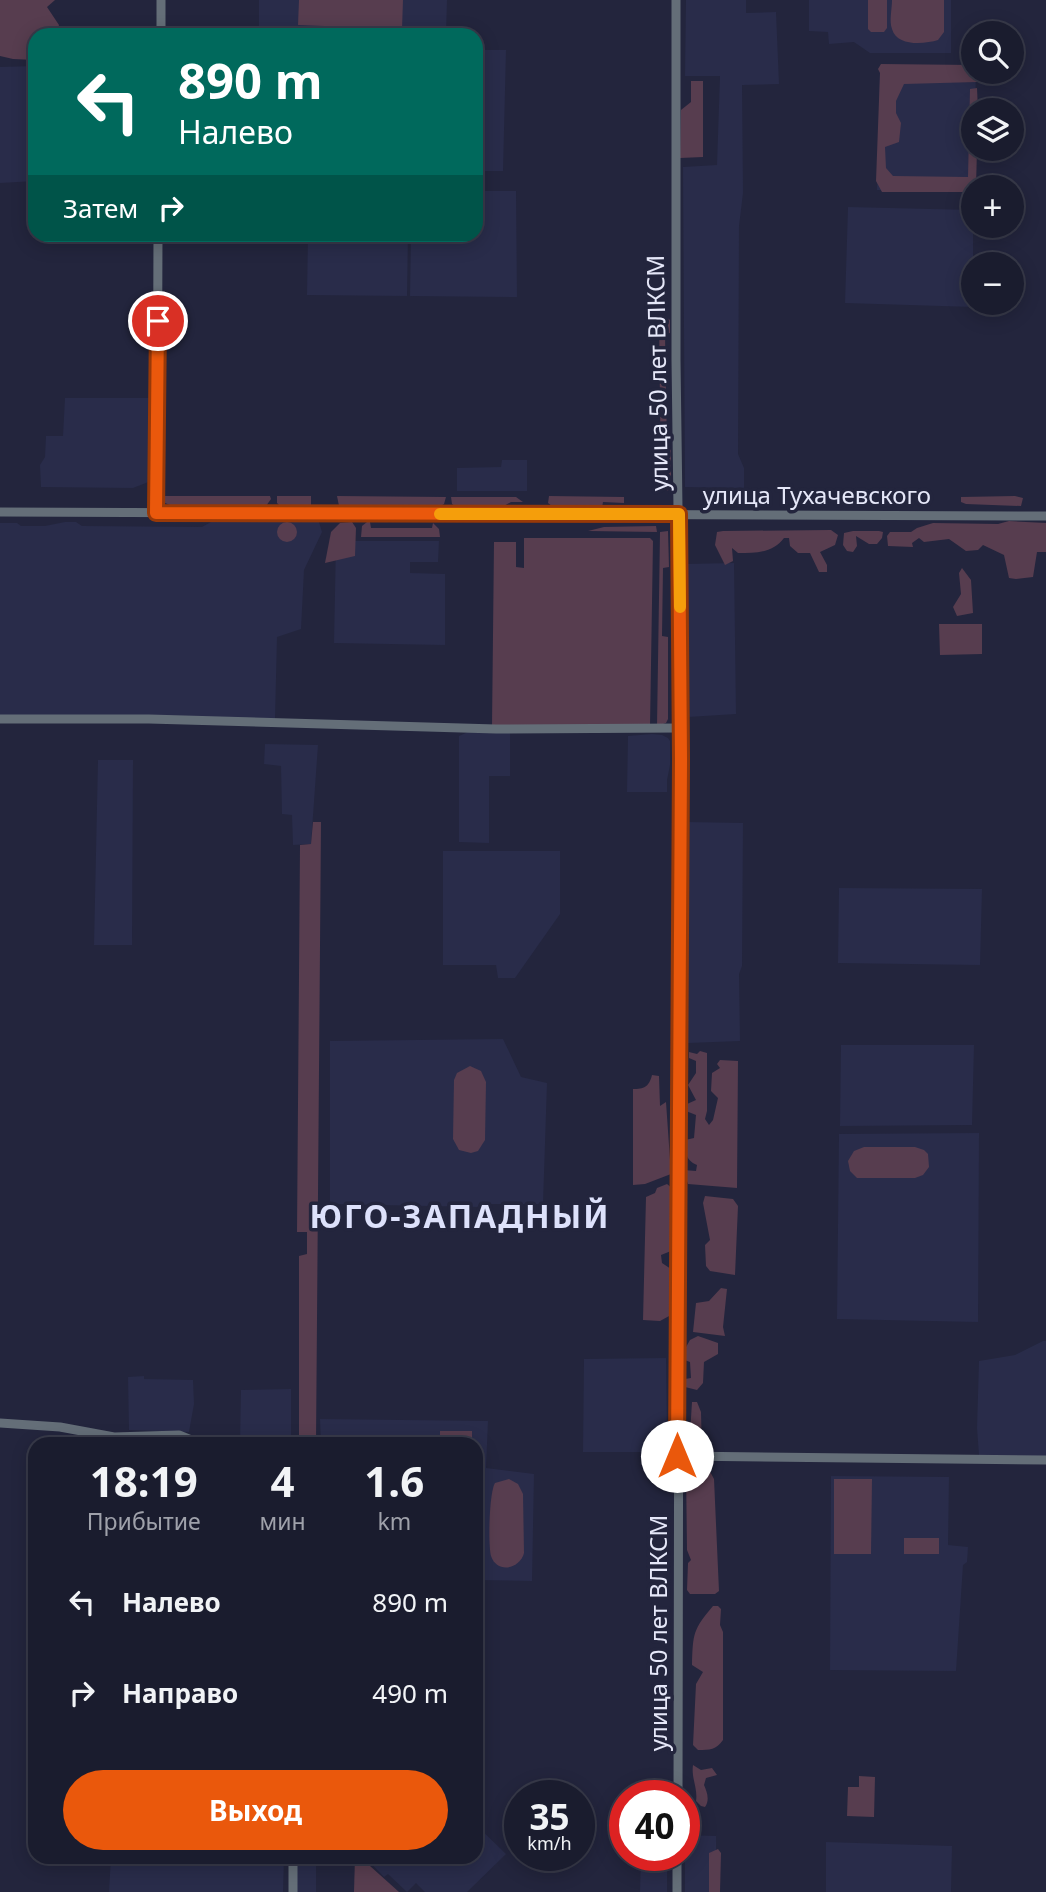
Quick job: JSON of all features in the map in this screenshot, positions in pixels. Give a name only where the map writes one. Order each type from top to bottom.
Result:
[{"type":"street","points":[[161,0],[161,28]]},
{"type":"street","name":"улица 50 лет ВЛКСМ","points":[[677,0],[675,165],[680,728],[678,1780]]},
{"type":"street","points":[[156,513],[158,242]]},
{"type":"street","name":"улица Тухачевского","points":[[0,512],[1046,516]]},
{"type":"street","points":[[0,719],[149,719],[496,729],[680,728]]},
{"type":"street","points":[[0,1423],[72,1429],[114,1437],[184,1437]]},
{"type":"street","points":[[677,1456],[1046,1460]]},
{"type":"street","points":[[293,1864],[293,1892]]},
{"type":"street","points":[[677,1871],[677,1892]]},
{"type":"shaded area","points":[[0,0],[55,0],[47,7],[59,25],[58,28],[28,28],[28,60],[0,56]]},
{"type":"shaded area","points":[[259,0],[447,0],[446,28],[259,28]]},
{"type":"shaded area","points":[[299,0],[403,0],[402,28],[298,25]]},
{"type":"shaded area","points":[[686,0],[746,0],[746,13],[776,12],[779,84],[742,85],[743,193],[739,226],[738,454],[744,468],[744,488],[685,487],[683,167],[717,165],[720,76],[685,76]]},
{"type":"shaded area","points":[[809,0],[951,0],[951,53],[870,53],[854,42],[829,44],[828,32],[809,31]]},
{"type":"shaded area","points":[[868,0],[887,0],[887,28],[884,32],[871,32],[868,29]]},
{"type":"shaded area","points":[[892,0],[944,0],[944,32],[938,40],[926,43],[899,39],[891,26]]},
{"type":"shaded area","points":[[483,50],[506,50],[503,171],[483,171]]},
{"type":"shaded area","points":[[881,64],[961,65],[961,82],[904,84],[896,101],[896,113],[901,123],[899,142],[885,147],[886,168],[893,176],[961,177],[961,192],[882,192],[876,181],[878,69]]},
{"type":"shaded area","points":[[28,66],[28,181],[0,183],[0,67]]},
{"type":"shaded area","points":[[880,69],[961,72],[961,84],[976,84],[975,98],[961,98],[961,161],[973,161],[973,175],[961,175],[961,192],[877,190]]},
{"type":"shaded area","points":[[691,81],[703,81],[703,157],[680,158],[681,110],[691,102]]},
{"type":"shaded area","points":[[977,88],[977,98],[970,98],[970,89]]},
{"type":"shaded area","points":[[968,161],[977,161],[976,175],[968,175]]},
{"type":"shaded area","points":[[483,191],[516,191],[517,297],[410,296],[411,242],[483,242]]},
{"type":"shaded area","points":[[848,207],[961,210],[961,238],[973,238],[973,252],[961,252],[961,307],[845,303]]},
{"type":"shaded area","points":[[308,242],[408,242],[407,296],[307,295]]},
{"type":"shaded area","points":[[659,317],[670,320],[670,333],[665,334],[667,447],[671,450],[671,491],[661,489]]},
{"type":"shaded area","points":[[65,398],[155,398],[156,479],[133,488],[41,487],[40,465],[45,457],[46,436],[63,436]]},
{"type":"shaded area","points":[[502,460],[527,460],[527,491],[457,491],[457,468],[501,467]]},
{"type":"shaded area","points":[[162,496],[270,496],[271,499],[266,506],[170,505],[165,503]]},
{"type":"shaded area","points":[[277,496],[311,496],[311,506],[279,505]]},
{"type":"shaded area","points":[[337,496],[446,497],[444,504],[439,507],[339,506]]},
{"type":"shaded area","points":[[549,496],[624,497],[624,503],[603,502],[602,508],[552,506],[548,503]]},
{"type":"shaded area","points":[[451,497],[516,497],[523,502],[511,502],[502,507],[456,507],[452,504]]},
{"type":"shaded area","points":[[961,497],[1023,498],[1021,506],[961,502]]},
{"type":"shaded area","points":[[1009,521],[1046,523],[1046,552],[1037,552],[1033,577],[1009,578],[1004,555],[983,545],[978,550],[966,551],[949,539],[924,542],[919,538],[912,543],[913,547],[888,546],[887,536],[890,532],[911,532],[933,523],[998,524]]},
{"type":"shaded area","points":[[76,522],[82,526],[202,527],[211,522],[319,522],[322,532],[304,570],[301,629],[277,637],[275,719],[0,717],[0,523],[45,526]]},
{"type":"shaded area","points":[[287,522],[294,525],[297,532],[294,539],[287,542],[280,539],[277,532],[280,525]]},
{"type":"shaded area","points":[[352,522],[356,528],[355,556],[325,563],[331,532],[340,523]]},
{"type":"shaded area","points":[[370,522],[371,528],[432,528],[433,523],[439,529],[440,537],[361,537],[362,526]]},
{"type":"shaded area","points":[[656,526],[657,532],[588,531],[604,527]]},
{"type":"shaded area","points":[[831,530],[838,535],[835,545],[820,552],[827,565],[827,572],[819,572],[810,553],[798,553],[790,546],[789,538],[784,538],[775,547],[758,552],[738,553],[732,548],[733,561],[725,565],[715,545],[717,532],[723,531]]},
{"type":"shaded area","points":[[668,531],[669,567],[663,568],[662,636],[668,637],[668,719],[666,723],[657,726],[660,532]]},
{"type":"shaded area","points":[[883,532],[877,544],[869,544],[856,536],[857,546],[853,552],[847,551],[843,545],[844,533]]},
{"type":"shaded area","points":[[524,538],[650,538],[653,541],[650,727],[492,726],[494,542],[516,542],[516,567],[524,568]]},
{"type":"shaded area","points":[[336,541],[439,541],[438,562],[410,562],[410,573],[445,574],[445,645],[334,643]]},
{"type":"shaded area","points":[[734,563],[736,714],[688,717],[686,564]]},
{"type":"shaded area","points":[[962,568],[971,580],[973,613],[957,616],[953,607],[961,594],[959,573]]},
{"type":"shaded area","points":[[939,624],[982,624],[982,654],[940,655]]},
{"type":"shaded area","points":[[468,732],[510,733],[510,776],[489,776],[489,843],[459,842],[459,736]]},
{"type":"shaded area","points":[[662,735],[670,741],[667,792],[627,792],[628,736]]},
{"type":"shaded area","points":[[265,744],[318,745],[311,844],[293,845],[292,815],[282,814],[281,766],[264,764]]},
{"type":"shaded area","points":[[98,760],[133,760],[132,945],[94,945]]},
{"type":"shaded area","points":[[313,822],[321,822],[316,1437],[299,1437],[299,1256],[307,1254],[307,1232],[297,1232],[300,845],[311,844]]},
{"type":"shaded area","points":[[686,822],[743,823],[740,1041],[688,1043],[684,1039],[683,826]]},
{"type":"shaded area","points":[[443,851],[560,851],[560,914],[515,978],[498,978],[496,965],[443,965]]},
{"type":"shaded area","points":[[839,888],[982,889],[980,965],[838,963]]},
{"type":"shaded area","points":[[503,1039],[521,1077],[547,1083],[543,1204],[482,1204],[480,1207],[330,1204],[330,1041]]},
{"type":"shaded area","points":[[841,1045],[974,1045],[972,1125],[840,1126]]},
{"type":"shaded area","points":[[700,1051],[707,1053],[705,1119],[709,1125],[713,1120],[718,1098],[711,1091],[712,1073],[720,1068],[717,1064],[720,1060],[738,1061],[737,1188],[688,1184],[683,1170],[696,1171],[697,1165],[688,1158],[685,1140],[694,1138],[696,1115],[686,1111],[687,1104],[696,1100],[688,1085],[696,1073],[696,1061],[689,1058],[689,1052],[697,1054]]},
{"type":"shaded area","points":[[470,1066],[481,1071],[486,1082],[485,1140],[478,1151],[471,1153],[459,1150],[453,1139],[454,1080],[457,1073]]},
{"type":"shaded area","points":[[652,1075],[659,1076],[660,1106],[666,1102],[671,1174],[645,1184],[633,1185],[633,1089],[646,1086]]},
{"type":"shaded area","points":[[979,1133],[978,1322],[837,1319],[839,1134]]},
{"type":"shaded area","points":[[864,1147],[915,1147],[928,1154],[929,1167],[923,1175],[915,1178],[857,1178],[850,1171],[848,1161],[854,1151]]},
{"type":"shaded area","points":[[667,1184],[673,1189],[671,1251],[661,1255],[662,1263],[671,1269],[671,1315],[660,1321],[643,1320],[646,1197]]},
{"type":"shaded area","points":[[705,1196],[733,1199],[738,1206],[735,1275],[710,1271],[706,1266],[705,1245],[710,1240],[703,1203]]},
{"type":"shaded area","points":[[721,1288],[727,1289],[723,1327],[725,1336],[693,1332],[696,1303],[709,1301]]},
{"type":"shaded area","points":[[698,1336],[718,1343],[718,1354],[704,1362],[703,1383],[697,1390],[685,1387],[685,1379],[691,1378],[690,1362],[681,1356],[690,1340]]},
{"type":"shaded area","points":[[1046,1341],[1046,1457],[979,1455],[979,1361],[1015,1355]]},
{"type":"shaded area","points":[[666,1358],[665,1448],[656,1452],[583,1452],[584,1359]]},
{"type":"shaded area","points":[[144,1376],[144,1379],[193,1380],[194,1404],[189,1432],[129,1430],[128,1377]]},
{"type":"shaded area","points":[[291,1389],[291,1437],[240,1437],[241,1390]]},
{"type":"shaded area","points":[[692,1402],[697,1402],[701,1412],[702,1452],[699,1456],[690,1454],[689,1450]]},
{"type":"shaded area","points":[[320,1419],[488,1421],[486,1468],[534,1474],[532,1581],[483,1580],[483,1437],[321,1437]]},
{"type":"shaded area","points":[[440,1431],[472,1431],[472,1437],[440,1437]]},
{"type":"shaded area","points":[[691,1463],[706,1464],[714,1479],[719,1591],[715,1594],[690,1594],[687,1590],[688,1563],[691,1560],[687,1550],[686,1468]]},
{"type":"shaded area","points":[[831,1476],[949,1477],[948,1545],[968,1547],[967,1562],[963,1565],[956,1671],[830,1670]]},
{"type":"shaded area","points":[[509,1479],[518,1484],[523,1494],[524,1553],[518,1563],[503,1567],[494,1562],[491,1556],[490,1508],[495,1483]]},
{"type":"shaded area","points":[[834,1479],[872,1479],[871,1554],[834,1554]]},
{"type":"shaded area","points":[[904,1538],[939,1538],[939,1554],[904,1554]]},
{"type":"shaded area","points":[[713,1606],[721,1609],[720,1625],[723,1632],[723,1740],[712,1749],[698,1750],[693,1745],[696,1684],[703,1672],[692,1665],[693,1646],[695,1632]]},
{"type":"shaded area","points":[[693,1765],[701,1770],[712,1768],[717,1775],[706,1778],[704,1785],[708,1799],[705,1807],[700,1805],[700,1780],[694,1780]]},
{"type":"shaded area","points":[[859,1776],[875,1777],[874,1817],[847,1816],[848,1787],[859,1787]]},
{"type":"shaded area","points":[[483,1832],[504,1852],[504,1856],[467,1892],[425,1892],[416,1883],[407,1892],[388,1874],[384,1877],[372,1864],[483,1864]]},
{"type":"shaded area","points":[[700,1835],[716,1836],[716,1892],[685,1892],[685,1871],[700,1871]]},
{"type":"shaded area","points":[[826,1842],[952,1846],[951,1892],[826,1892]]},
{"type":"shaded area","points":[[718,1849],[721,1853],[720,1892],[709,1892],[709,1853]]},
{"type":"shaded area","points":[[111,1864],[284,1864],[283,1892],[109,1892]]},
{"type":"shaded area","points":[[296,1864],[316,1864],[316,1892],[296,1892]]},
{"type":"shaded area","points":[[355,1864],[368,1864],[399,1892],[354,1892]]},
{"type":"shaded area","points":[[641,1871],[667,1871],[667,1892],[640,1892]]},
{"type":"slow traffic","points":[[440,514],[679,514],[680,607]]},
{"type":"district","name":"ЮГО-ЗАПАДНЫЙ","points":[[460,1217]]},
{"type":"route","points":[[158,321],[156,513],[679,514],[681,759],[677,1456]]}]
